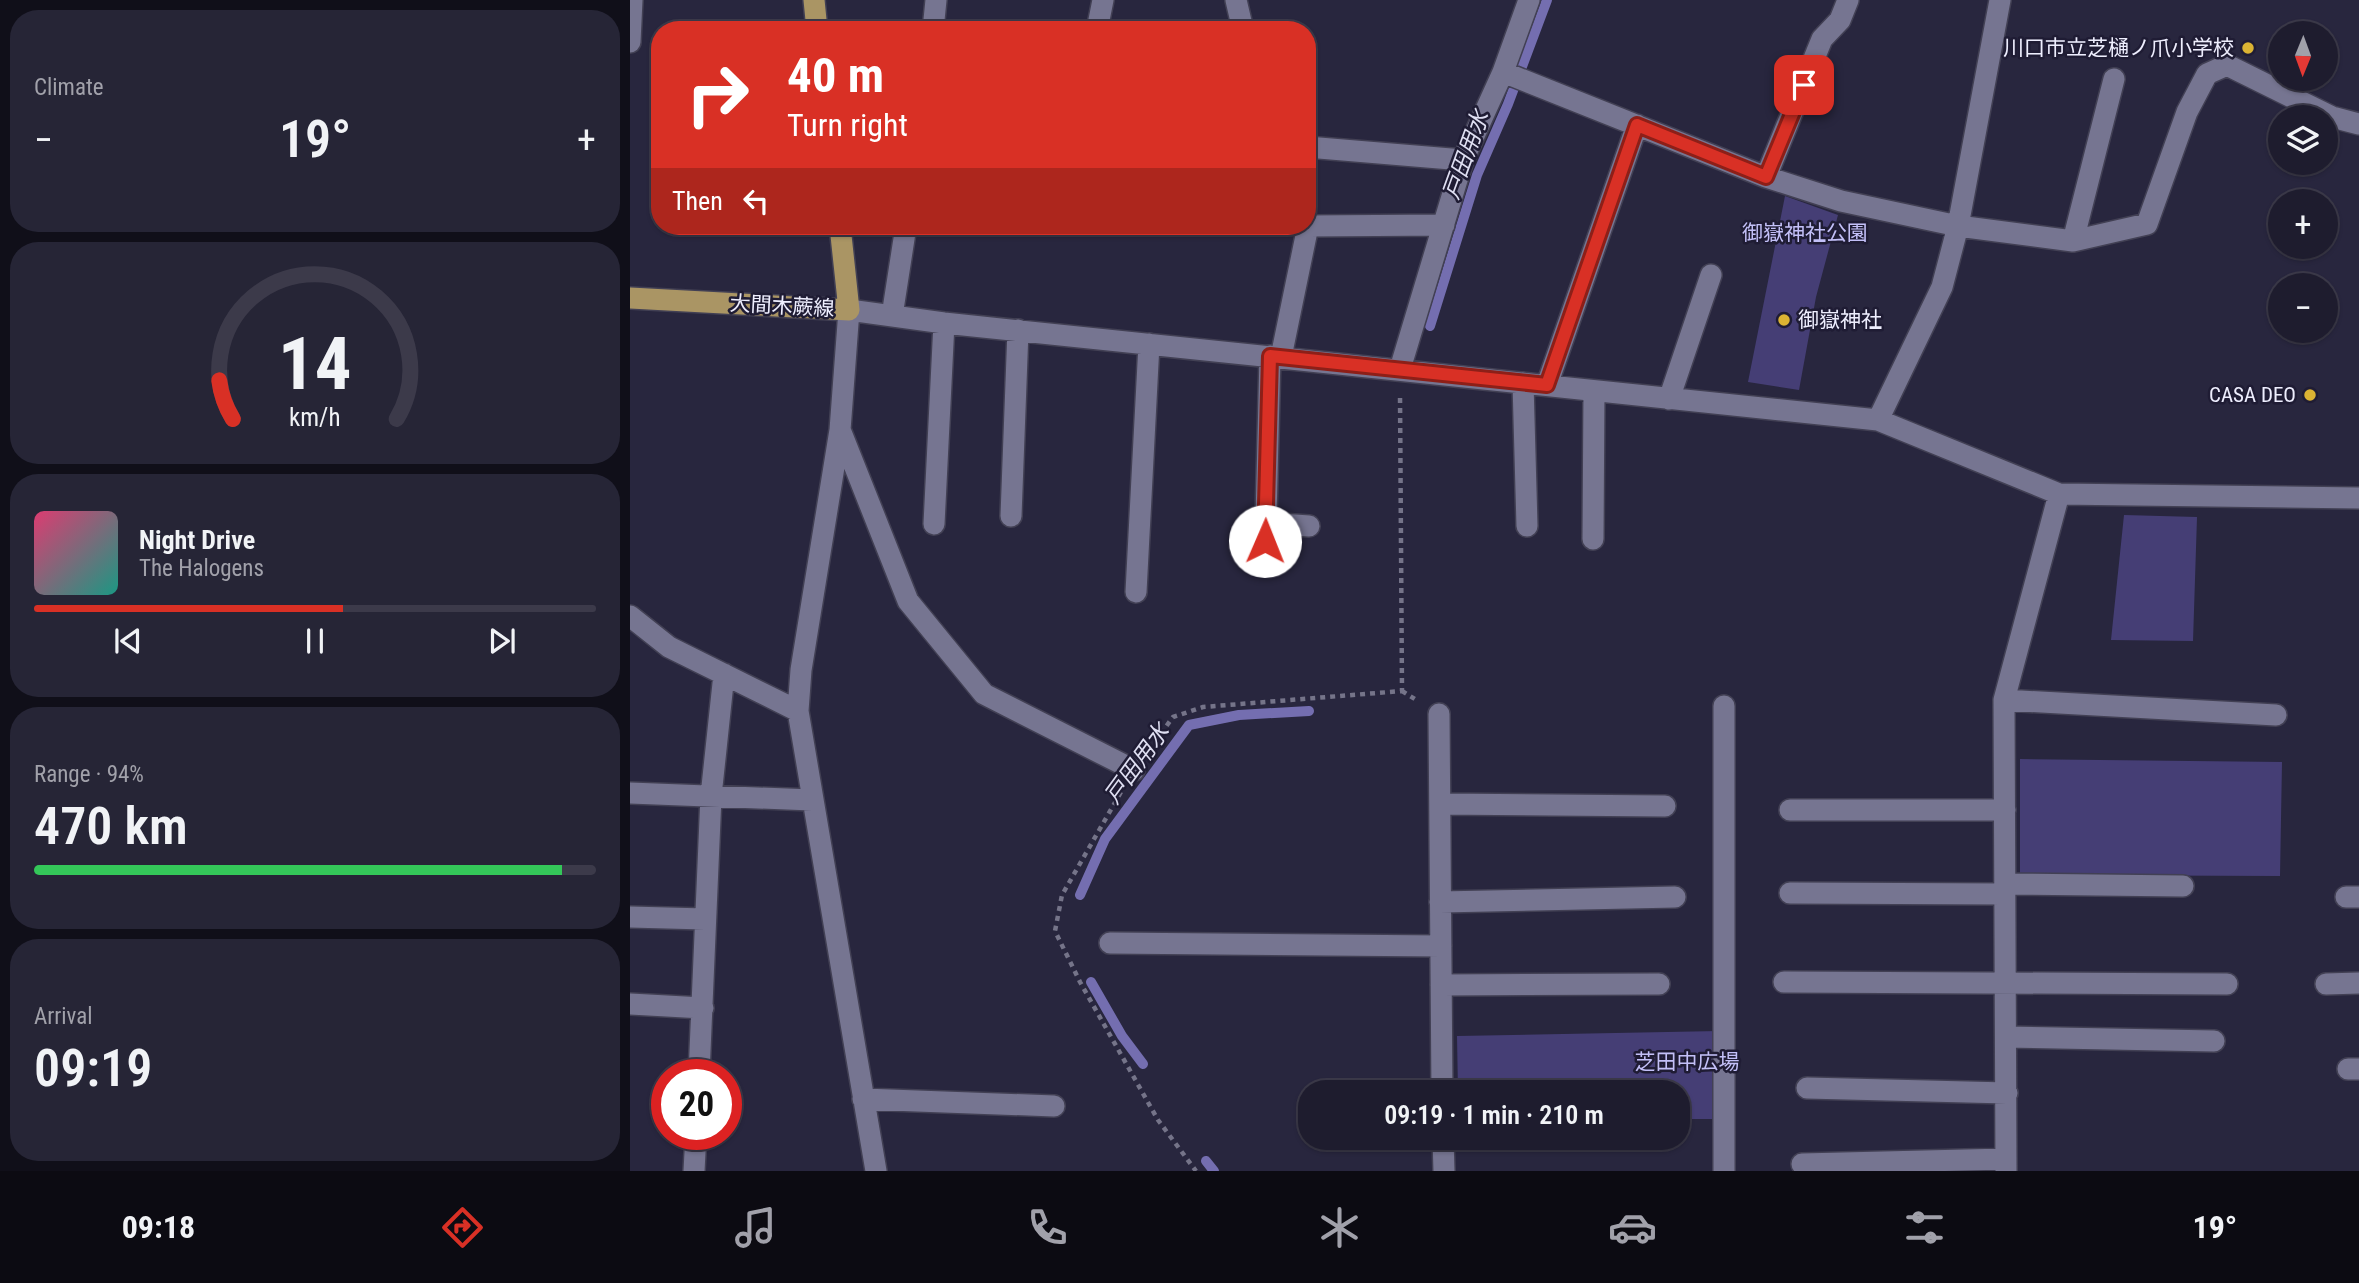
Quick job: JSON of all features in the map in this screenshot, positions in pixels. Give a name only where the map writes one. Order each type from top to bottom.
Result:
[{"type":"main road","points":[[814,0],[816,21]]},
{"type":"main road","name":"大間木蕨線","points":[[630,298],[849,310],[841,235]]},
{"type":"street","points":[[630,42],[632,0]]},
{"type":"street","points":[[934,21],[936,0]]},
{"type":"street","points":[[1099,21],[1103,0]]},
{"type":"street","points":[[1236,0],[1241,21]]},
{"type":"street","points":[[1400,369],[1463,160],[1503,72],[1529,0]]},
{"type":"street","points":[[1766,177],[1822,39],[1840,20],[1848,0]]},
{"type":"street","points":[[1878,420],[1942,288],[1958,226],[2000,0]]},
{"type":"street","points":[[1503,72],[1766,177],[1841,201],[1958,226],[2073,241],[2147,224],[2186,112],[2207,74],[2227,65],[2332,117],[2359,124]]},
{"type":"street","points":[[2073,241],[2114,79]]},
{"type":"street","points":[[1547,385],[1637,125]]},
{"type":"street","points":[[1316,148],[1463,160]]},
{"type":"street","points":[[1316,226],[1444,225]]},
{"type":"street","points":[[892,316],[904,235]]},
{"type":"street","points":[[1265,559],[1275,356],[1306,235]]},
{"type":"street","points":[[1669,399],[1711,275]]},
{"type":"street","points":[[876,1171],[798,711],[801,670],[840,430],[849,310],[944,323],[1878,420],[2059,494],[2359,498]]},
{"type":"street","points":[[934,524],[944,323]]},
{"type":"street","points":[[1011,516],[1018,330]]},
{"type":"street","points":[[1136,592],[1149,344]]},
{"type":"street","points":[[1522,383],[1527,526]]},
{"type":"street","points":[[1593,539],[1594,391]]},
{"type":"street","points":[[840,430],[908,601],[984,694],[1134,770]]},
{"type":"street","points":[[1802,1164],[2006,1165],[2004,700],[2059,494]]},
{"type":"street","points":[[1266,523],[1309,526]]},
{"type":"street","points":[[630,616],[669,647],[798,711]]},
{"type":"street","points":[[700,1059],[711,796],[724,674]]},
{"type":"street","points":[[2004,700],[2276,715]]},
{"type":"street","points":[[1724,706],[1724,1171]]},
{"type":"street","points":[[1439,714],[1442,1080]]},
{"type":"street","points":[[630,793],[812,800]]},
{"type":"street","points":[[1440,804],[1665,806]]},
{"type":"street","points":[[1790,810],[2005,810]]},
{"type":"street","points":[[1790,893],[2183,886]]},
{"type":"street","points":[[1440,902],[1675,897]]},
{"type":"street","points":[[630,917],[705,919]]},
{"type":"street","points":[[1110,943],[1441,946]]},
{"type":"street","points":[[1784,982],[2227,984]]},
{"type":"street","points":[[1441,985],[1659,984]]},
{"type":"street","points":[[2326,984],[2359,984]]},
{"type":"street","points":[[630,1004],[703,1008]]},
{"type":"street","points":[[2006,1037],[2214,1041]]},
{"type":"street","points":[[1807,1088],[2007,1093]]},
{"type":"street","points":[[863,1099],[1055,1106]]},
{"type":"street","points":[[694,1171],[695,1150]]},
{"type":"street","points":[[1443,1150],[1444,1171]]},
{"type":"path","points":[[1196,1171],[1158,1120],[1080,982],[1055,931],[1062,895],[1134,770],[1174,717],[1203,708],[1402,691],[1400,369]]},
{"type":"green space","name":"御嶽神社公園","points":[[1785,196],[1838,215],[1816,297],[1799,390],[1748,382]]},
{"type":"green space","points":[[2124,515],[2197,517],[2193,641],[2111,640]]},
{"type":"green space","points":[[2020,759],[2282,762],[2280,876],[2020,875]]},
{"type":"green space","name":"芝田中広場","points":[[1719,1031],[1717,1119],[1690,1119],[1690,1080],[1458,1080],[1457,1036]]},
{"type":"waterway","name":"戸田用水","points":[[1430,326],[1477,175],[1508,104],[1547,0]]},
{"type":"waterway","name":"戸田用水","points":[[1080,895],[1105,839],[1189,725],[1239,715],[1309,711]]},
{"type":"waterway","name":"戸田用水","points":[[1091,982],[1122,1036],[1143,1064]]},
{"type":"waterway","name":"戸田用水","points":[[1206,1161],[1214,1171]]},
{"type":"place","name":"川口市立芝樋ノ爪小学校","points":[[2248,48]]},
{"type":"place","name":"御嶽神社","points":[[1784,320]]},
{"type":"place","name":"CASA DEO","points":[[2310,395]]},
{"type":"route","points":[[1265,541],[1270,356],[1547,385],[1637,125],[1766,177],[1804,85]]}]
